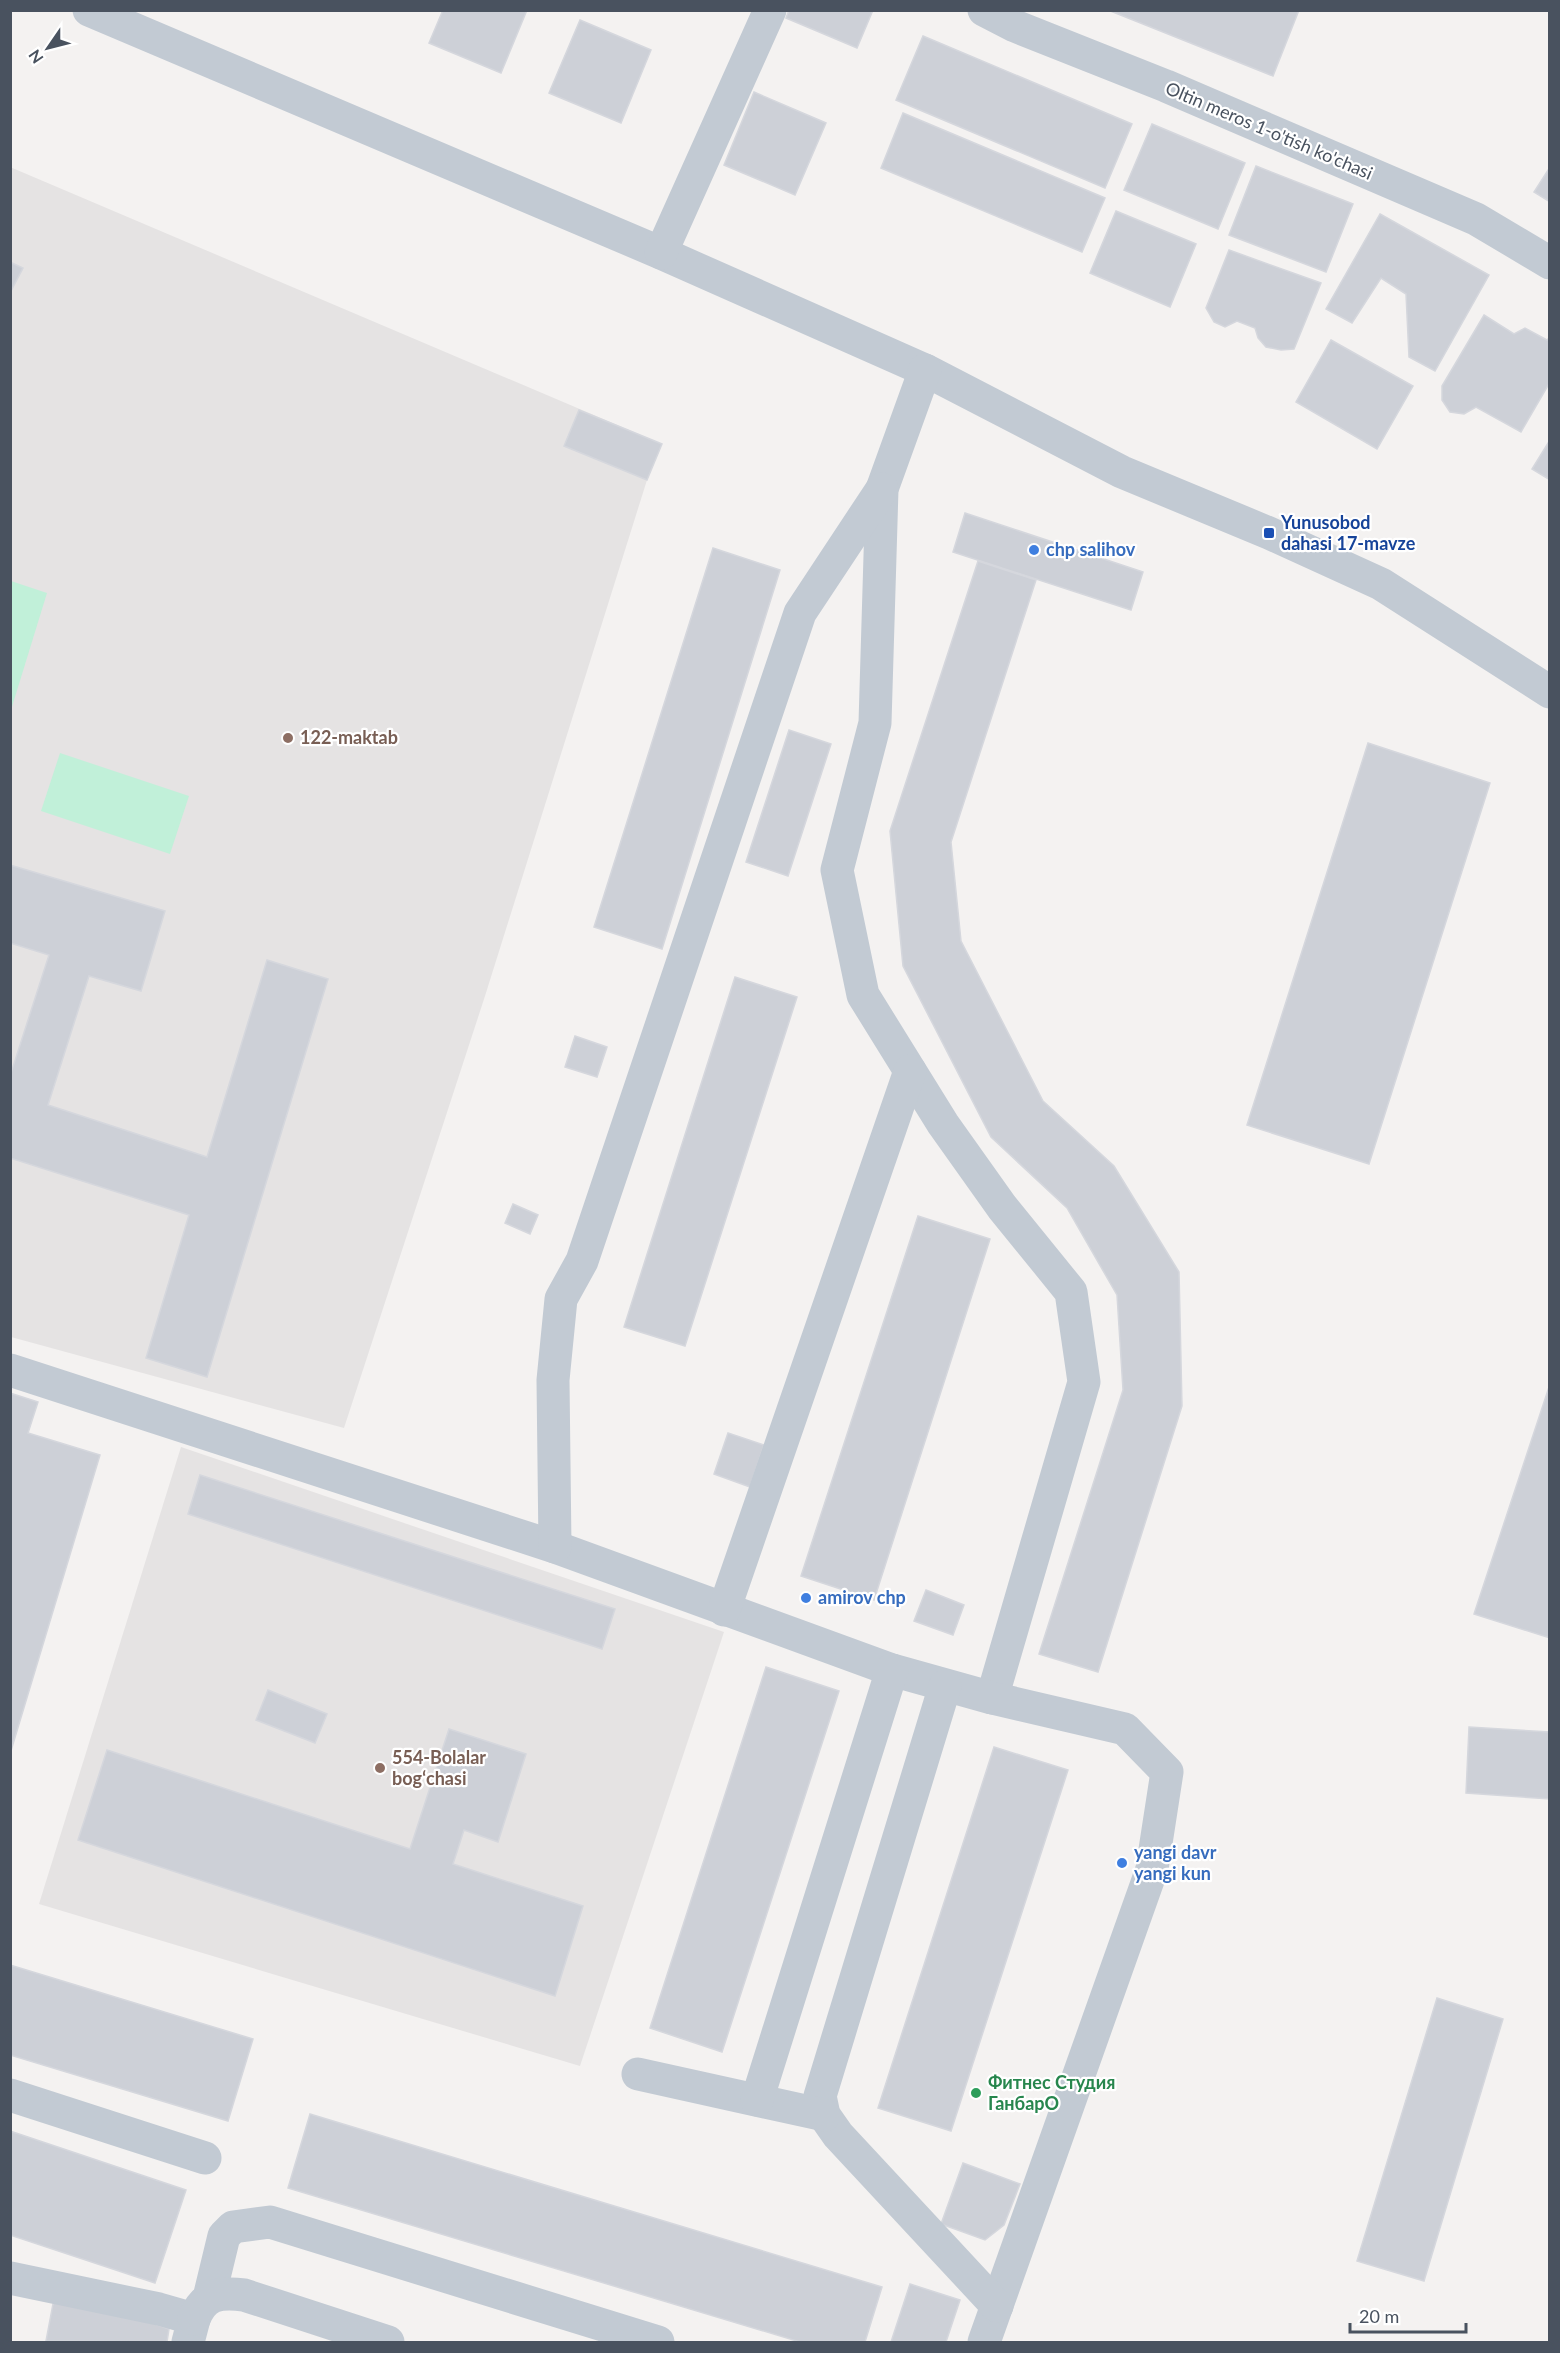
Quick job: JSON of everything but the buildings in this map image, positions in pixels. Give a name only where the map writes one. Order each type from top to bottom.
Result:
[{"type":"street","points":[[89,10],[661,253],[925,370],[1122,472],[1269,533],[1381,584],[1550,692]]},
{"type":"street","points":[[661,253],[770,10]]},
{"type":"street","name":"Oltin meros 1-o'tish ko'chasi","points":[[984,10],[1476,219],[1550,263]]},
{"type":"street","points":[[555,1547],[553,1380],[561,1299],[582,1261],[800,613],[882,489],[925,370]]},
{"type":"street","points":[[882,489],[875,723],[837,870],[863,995],[943,1124],[1002,1207],[1071,1292],[1084,1382],[992,1698]]},
{"type":"street","points":[[724,1610],[910,1071]]},
{"type":"street","points":[[10,1370],[555,1547],[892,1670],[992,1698],[1125,1729],[1167,1772],[1152,1869],[984,2343]]},
{"type":"street","points":[[757,2100],[892,1670]]},
{"type":"street","points":[[945,1686],[820,2096],[824,2115],[838,2135],[997,2306]]},
{"type":"street","points":[[638,2074],[824,2115]]},
{"type":"street","points":[[10,2095],[205,2158]]},
{"type":"street","points":[[197,2320],[224,2236],[233,2227],[270,2222],[658,2343]]},
{"type":"street","points":[[10,2278],[159,2309],[197,2320]]},
{"type":"street","points":[[197,2320],[229,2293],[244,2295],[388,2343]]},
{"type":"shaded area","name":"122-maktab","points":[[10,167],[662,444],[647,480],[485,996],[344,1428],[11,1337]]},
{"type":"shaded area","name":"554-Bolalar bogʻchasi","points":[[181,1447],[724,1632],[580,2066],[39,1904]]},
{"type":"green space","points":[[10,581],[47,593],[11,710]]},
{"type":"green space","points":[[60,753],[189,796],[170,854],[41,811]]},
{"type":"place","name":"Yunusobod dahasi 17-mavze","points":[[1269,533]]},
{"type":"place","name":"chp salihov","points":[[1034,550]]},
{"type":"place","name":"122-maktab","points":[[288,738]]},
{"type":"place","name":"amirov chp","points":[[806,1598]]},
{"type":"place","name":"554-Bolalar bogʻchasi","points":[[380,1768]]},
{"type":"place","name":"yangi davr yangi kun","points":[[1122,1863]]},
{"type":"place","name":"Фитнес Студия ГанбарО","points":[[976,2093]]}]
